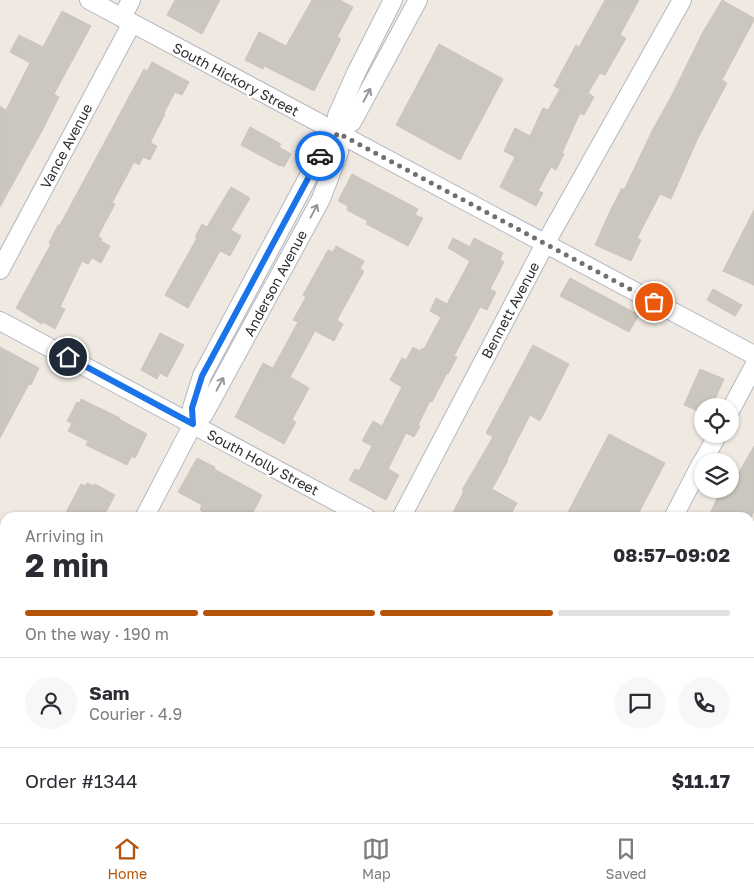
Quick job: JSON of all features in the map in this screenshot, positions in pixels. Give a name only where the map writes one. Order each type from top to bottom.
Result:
[{"type":"street","name":"South Hickory Street","points":[[89,0],[754,355]]},
{"type":"street","name":"Vance Avenue","points":[[0,270],[127,20],[131,0]]},
{"type":"street","name":"Anderson Avenue","points":[[147,512],[193,424],[204,414],[321,199],[339,152],[338,116],[356,73],[393,0]]},
{"type":"street","points":[[338,133],[352,122],[418,0]]},
{"type":"street","name":"Bennett Avenue","points":[[404,512],[545,244],[682,0]]},
{"type":"street","name":"South Holly Street","points":[[0,321],[356,512]]},
{"type":"street","points":[[737,398],[754,366]]},
{"type":"street","points":[[676,512],[694,479]]},
{"type":"building","points":[[175,0],[220,0],[202,34],[167,15]]},
{"type":"building","points":[[312,0],[340,0],[353,7],[337,37],[341,39],[314,91],[264,66],[263,69],[245,60],[259,32],[286,46]]},
{"type":"building","points":[[605,0],[639,0],[620,35],[626,38],[605,75],[600,73],[588,93],[594,97],[584,115],[580,113],[556,170],[551,167],[538,191],[543,193],[536,206],[500,187],[515,157],[504,151],[515,128],[530,136],[543,108],[548,110],[560,89],[554,86],[576,45],[579,47]]},
{"type":"building","points":[[722,0],[754,18],[754,20],[722,80],[727,83],[698,138],[671,199],[660,194],[637,238],[641,240],[631,261],[595,245],[611,209],[622,188],[624,190],[703,32]]},
{"type":"building","points":[[62,11],[91,26],[54,94],[59,97],[43,129],[0,207],[0,106],[6,110],[30,63],[10,52],[19,35],[43,47]]},
{"type":"building","points":[[439,44],[503,79],[460,160],[396,125]]},
{"type":"building","points":[[152,62],[189,82],[182,95],[175,92],[164,113],[151,141],[151,143],[157,146],[150,160],[143,157],[139,165],[134,162],[112,203],[115,204],[98,236],[102,239],[101,241],[110,246],[101,263],[92,258],[88,264],[82,261],[60,307],[65,309],[55,329],[43,322],[42,324],[16,308],[51,244],[49,243],[58,225],[60,225],[144,69],[147,71]]},
{"type":"building","points":[[250,127],[281,144],[279,147],[291,154],[284,167],[241,145]]},
{"type":"building","points":[[352,174],[418,209],[415,215],[423,218],[408,246],[366,224],[368,221],[347,210],[348,206],[338,201]]},
{"type":"building","points":[[231,187],[250,198],[231,230],[241,236],[230,256],[220,251],[188,308],[165,295],[197,238],[195,237],[202,224],[207,227]]},
{"type":"building","points":[[754,210],[754,285],[723,271]]},
{"type":"building","points":[[453,238],[470,247],[474,238],[503,253],[500,260],[504,262],[490,289],[496,292],[487,310],[480,307],[454,356],[457,357],[432,402],[430,401],[414,437],[406,433],[388,469],[399,475],[386,500],[349,480],[355,469],[359,471],[372,446],[362,441],[373,421],[382,426],[402,387],[390,380],[402,358],[406,360],[413,347],[420,351],[422,348],[424,349],[441,317],[430,311],[436,298],[447,304],[470,261],[448,248]]},
{"type":"building","points":[[336,246],[364,261],[360,269],[364,271],[337,320],[343,324],[334,341],[315,331],[290,377],[309,388],[292,420],[296,422],[284,444],[235,417],[263,363],[273,368],[298,322],[293,320],[306,297],[303,295],[328,250],[333,252]]},
{"type":"building","points":[[570,278],[639,315],[629,332],[560,296]]},
{"type":"building","points":[[713,289],[742,305],[735,316],[707,300]]},
{"type":"building","points":[[160,333],[184,345],[167,377],[160,373],[157,379],[141,370]]},
{"type":"building","points":[[533,345],[569,364],[540,421],[530,415],[492,489],[517,503],[512,512],[453,512],[464,491],[462,490],[493,437],[486,433]]},
{"type":"building","points":[[0,347],[39,368],[0,438]]},
{"type":"building","points":[[700,369],[724,379],[716,398],[694,398],[694,409],[684,405]]},
{"type":"building","points":[[81,399],[147,434],[135,458],[132,456],[127,465],[86,445],[88,441],[68,431],[72,423],[67,421],[77,402],[80,403]]},
{"type":"building","points":[[609,434],[665,463],[639,512],[568,512]]},
{"type":"building","points":[[754,446],[754,512],[711,512],[717,498],[739,498],[739,472]]},
{"type":"building","points":[[197,458],[262,495],[253,512],[204,512],[200,510],[202,505],[178,492]]},
{"type":"building","points":[[87,483],[94,486],[95,484],[115,495],[106,512],[66,512],[81,484],[85,486]]},
{"type":"way so far","points":[[320,156],[338,133],[654,302]]},
{"type":"route","points":[[68,357],[193,424],[192,408],[202,376],[320,156]]}]
